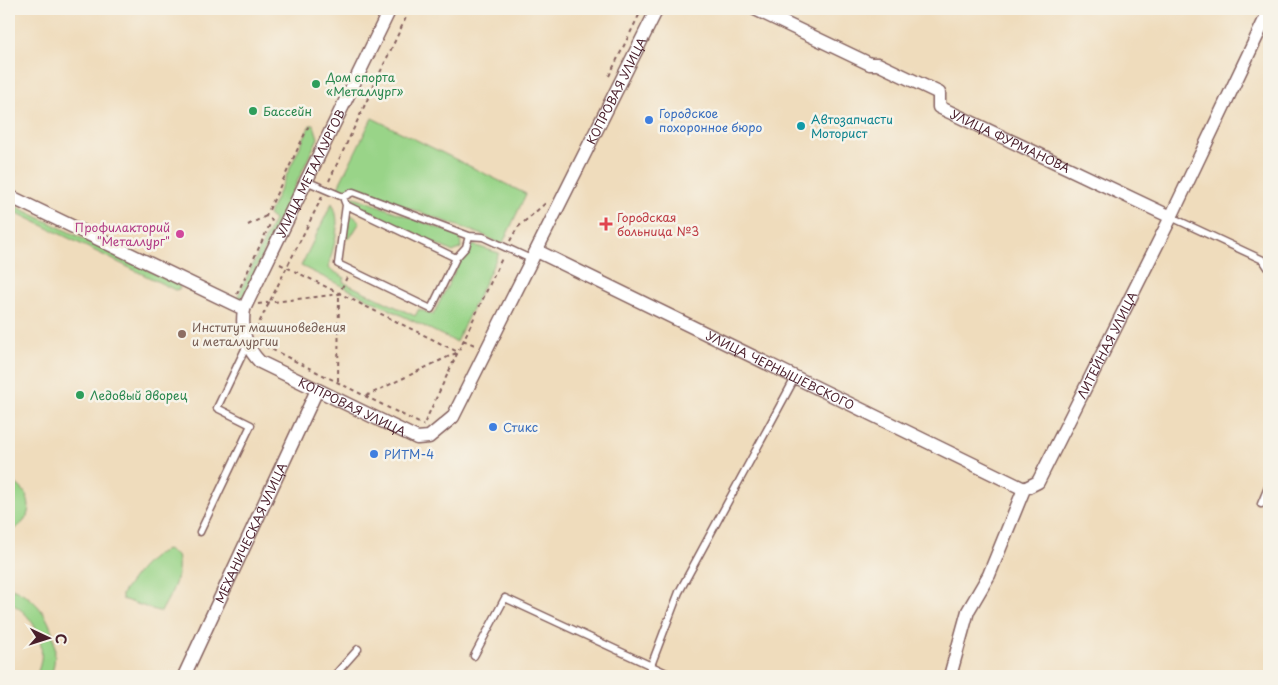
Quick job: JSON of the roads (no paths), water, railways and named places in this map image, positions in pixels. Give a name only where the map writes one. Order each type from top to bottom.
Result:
[{"type":"street","name":"УЛИЦА МЕТАЛЛУРГОВ","points":[[245,307],[390,9]]},
{"type":"street","name":"КОПРОВАЯ УЛИЦА","points":[[245,307],[242,326],[248,346],[260,362],[417,438],[429,437],[453,417],[658,9]]},
{"type":"street","name":"УЛИЦА ФУРМАНОВА","points":[[755,9],[870,64],[878,64],[939,93],[939,107],[1170,217]]},
{"type":"street","name":"ЛИТЕЙНАЯ УЛИЦА","points":[[950,676],[968,611],[988,575],[1024,489],[1038,482],[1170,217],[1269,11]]},
{"type":"street","points":[[9,196],[245,307]]},
{"type":"street","name":"УЛИЦА ЧЕРНЫШЕВСКОГО","points":[[535,255],[1024,489]]},
{"type":"street","name":"МЕХАНИЧЕСКАЯ УЛИЦА","points":[[184,676],[317,390]]},
{"type":"lane","points":[[306,181],[343,198],[346,205],[338,264],[431,309],[456,258],[466,247],[469,236]]},
{"type":"lane","points":[[343,198],[353,192],[469,236],[482,237],[506,248],[535,255]]},
{"type":"lane","points":[[346,205],[456,258]]},
{"type":"lane","points":[[1170,217],[1263,260],[1269,269]]},
{"type":"lane","points":[[200,532],[251,425],[217,408],[248,346]]},
{"type":"lane","points":[[646,676],[679,592],[795,378]]},
{"type":"lane","points":[[1261,504],[1269,486]]},
{"type":"lane","points":[[474,656],[505,598],[673,676]]},
{"type":"lane","points":[[334,676],[358,649]]},
{"type":"place","name":"Дом спорта «Металлург»","points":[[316,84]]},
{"type":"place","name":"Бассейн","points":[[253,111]]},
{"type":"place","name":"Городское похоронное бюро","points":[[649,120]]},
{"type":"place","name":"Автозапчасти Моторист","points":[[801,126]]},
{"type":"place","name":"Городская больница №3","points":[[606,224]]},
{"type":"place","name":"Профилакторий \"Металлург\"","points":[[180,234]]},
{"type":"place","name":"Институт машиноведения и металлургии","points":[[182,334]]},
{"type":"place","name":"Ледовый дворец","points":[[80,395]]},
{"type":"place","name":"Стикс","points":[[493,427]]},
{"type":"place","name":"РИТМ-4","points":[[374,454]]}]
